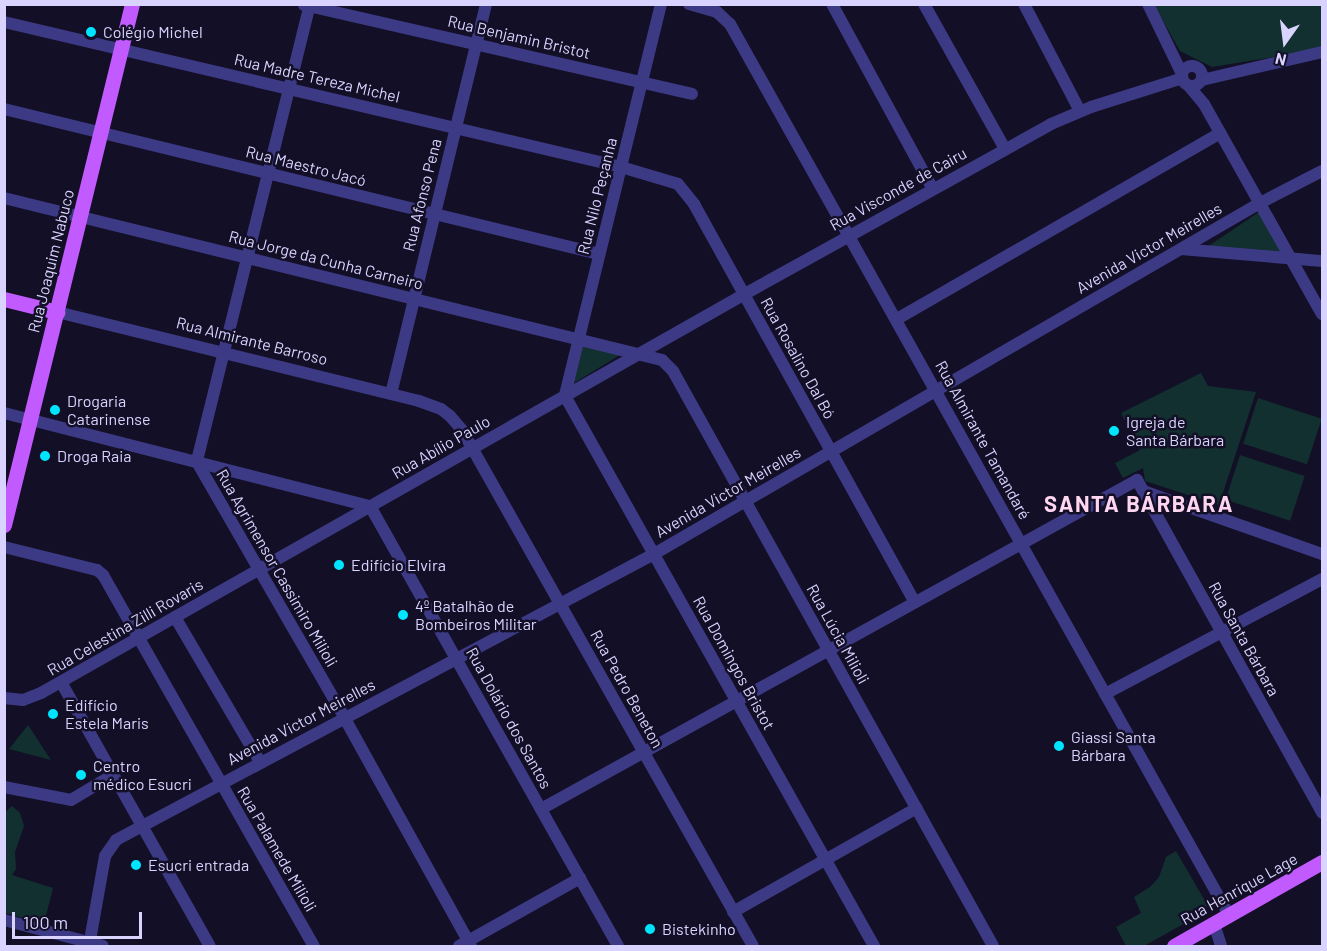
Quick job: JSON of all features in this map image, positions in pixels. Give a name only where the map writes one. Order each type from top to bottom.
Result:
[{"type":"main road","name":"Rua Joaquim Nabuco","points":[[4,525],[8,499],[57,312],[132,4]]},
{"type":"main road","name":"Rua Almirante Barroso","points":[[4,299],[57,312]]},
{"type":"main road","name":"Rua Henrique Lage","points":[[1174,946],[1323,862]]},
{"type":"street","name":"Rua Afonso Pena","points":[[391,394],[486,4]]},
{"type":"street","name":"Rua Nilo Peçanha","points":[[565,396],[661,4]]},
{"type":"street","name":"Rua Almirante Tamandaré","points":[[689,4],[717,12],[730,24],[1229,915]]},
{"type":"street","points":[[832,4],[933,189]]},
{"type":"street","points":[[924,4],[1005,149]]},
{"type":"street","points":[[1024,4],[1080,111]]},
{"type":"street","points":[[1148,4],[1171,46],[1184,79],[1204,104],[1323,315]]},
{"type":"street","name":"Rua Benjamin Bristot","points":[[308,5],[692,94]]},
{"type":"street","name":"Rua Agrimensor Cassimiro Milioli","points":[[308,5],[290,89],[197,462],[344,717],[466,945]]},
{"type":"street","name":"Rua Madre Tereza Michel","points":[[4,22],[621,167]]},
{"type":"street","points":[[1171,46],[1199,74],[1204,104]]},
{"type":"street","points":[[1184,79],[1186,68],[1199,74],[1229,73],[1323,52]]},
{"type":"street","points":[[1184,79],[1195,86],[1199,74]]},
{"type":"street","name":"Rua Visconde de Cairu","points":[[640,353],[1005,149],[1080,111],[1184,79]]},
{"type":"street","name":"Rua Maestro Jacó","points":[[4,109],[599,254]]},
{"type":"street","points":[[897,319],[1220,133]]},
{"type":"street","name":"Rua Rosalino Dal Bó","points":[[621,167],[671,180],[683,188],[915,602]]},
{"type":"street","name":"Avenida Victor Meirelles","points":[[89,944],[109,847],[141,825],[654,554],[1260,203],[1323,171]]},
{"type":"street","name":"Rua Jorge da Cunha Carneiro","points":[[4,198],[640,353]]},
{"type":"street","points":[[1181,249],[1323,261]]},
{"type":"street","name":"Rua Almirante Barroso","points":[[57,312],[391,394],[441,409],[457,423],[472,448]]},
{"type":"street","name":"Rua Abílio Paulo","points":[[258,570],[640,353]]},
{"type":"street","name":"Rua Lúcia Milioli","points":[[640,353],[662,360],[673,372],[993,946]]},
{"type":"street","name":"Rua Domingos Bristot","points":[[565,396],[874,946]]},
{"type":"street","points":[[4,413],[370,506]]},
{"type":"street","name":"Rua Pedro Beneton","points":[[472,448],[753,946]]},
{"type":"street","points":[[541,809],[1022,544],[1140,485],[1323,554]]},
{"type":"street","name":"Rua Santa Bárbara","points":[[1140,485],[1323,813]]},
{"type":"street","name":"Rua Dolário dos Santos","points":[[370,506],[618,946]]},
{"type":"street","name":"Rua Palamede Milioli","points":[[4,547],[97,570],[103,575],[314,946]]},
{"type":"street","name":"Rua Celestina Zilli Rovaris","points":[[4,698],[32,698],[258,570]]},
{"type":"street","points":[[1105,694],[1323,579]]},
{"type":"street","points":[[175,617],[260,762]]},
{"type":"street","points":[[61,682],[210,946]]},
{"type":"street","points":[[4,788],[71,800],[113,775]]},
{"type":"street","points":[[734,912],[917,808]]},
{"type":"street","points":[[466,945],[580,878]]},
{"type":"street","points":[[4,920],[103,946]]},
{"type":"street","points":[[1214,924],[1221,946]]},
{"type":"green space","points":[[1154,5],[1322,5],[1322,49],[1212,67],[1180,51]]},
{"type":"green space","points":[[1259,212],[1282,255],[1204,249]]},
{"type":"green space","points":[[584,341],[625,352],[574,383]]},
{"type":"green space","points":[[1201,373],[1208,386],[1256,392],[1219,505],[1145,481],[1143,468],[1123,478],[1115,463],[1140,450],[1121,413]]},
{"type":"green space","points":[[1258,398],[1322,419],[1307,464],[1243,444]]},
{"type":"green space","points":[[1240,455],[1305,476],[1290,521],[1225,500]]},
{"type":"green space","points":[[28,725],[51,760],[9,749]]},
{"type":"green space","points":[[12,806],[20,813],[24,826],[15,852],[16,869],[12,875],[53,888],[44,924],[5,913],[5,812]]},
{"type":"green space","points":[[1176,851],[1208,906],[1205,912],[1144,946],[1126,946],[1116,927],[1141,913],[1134,897],[1150,887],[1159,877],[1166,857]]},
{"type":"place","name":"Colégio Michel","points":[[91,32]]},
{"type":"place","name":"Drogaria Catarinense","points":[[55,410]]},
{"type":"place","name":"Igreja de Santa Bárbara","points":[[1114,431]]},
{"type":"place","name":"Droga Raia","points":[[45,456]]},
{"type":"place","name":"Edifício Elvira","points":[[339,565]]},
{"type":"place","name":"4º Batalhão de Bombeiros Militar","points":[[403,615]]},
{"type":"place","name":"Edifício Estela Maris","points":[[53,714]]},
{"type":"place","name":"Giassi Santa Bárbara","points":[[1059,746]]},
{"type":"place","name":"Centro médico Esucri","points":[[81,775]]},
{"type":"place","name":"Esucri entrada","points":[[136,865]]},
{"type":"place","name":"Bistekinho","points":[[650,929]]},
{"type":"district","name":"SANTA BÁRBARA","points":[[1139,504]]}]
